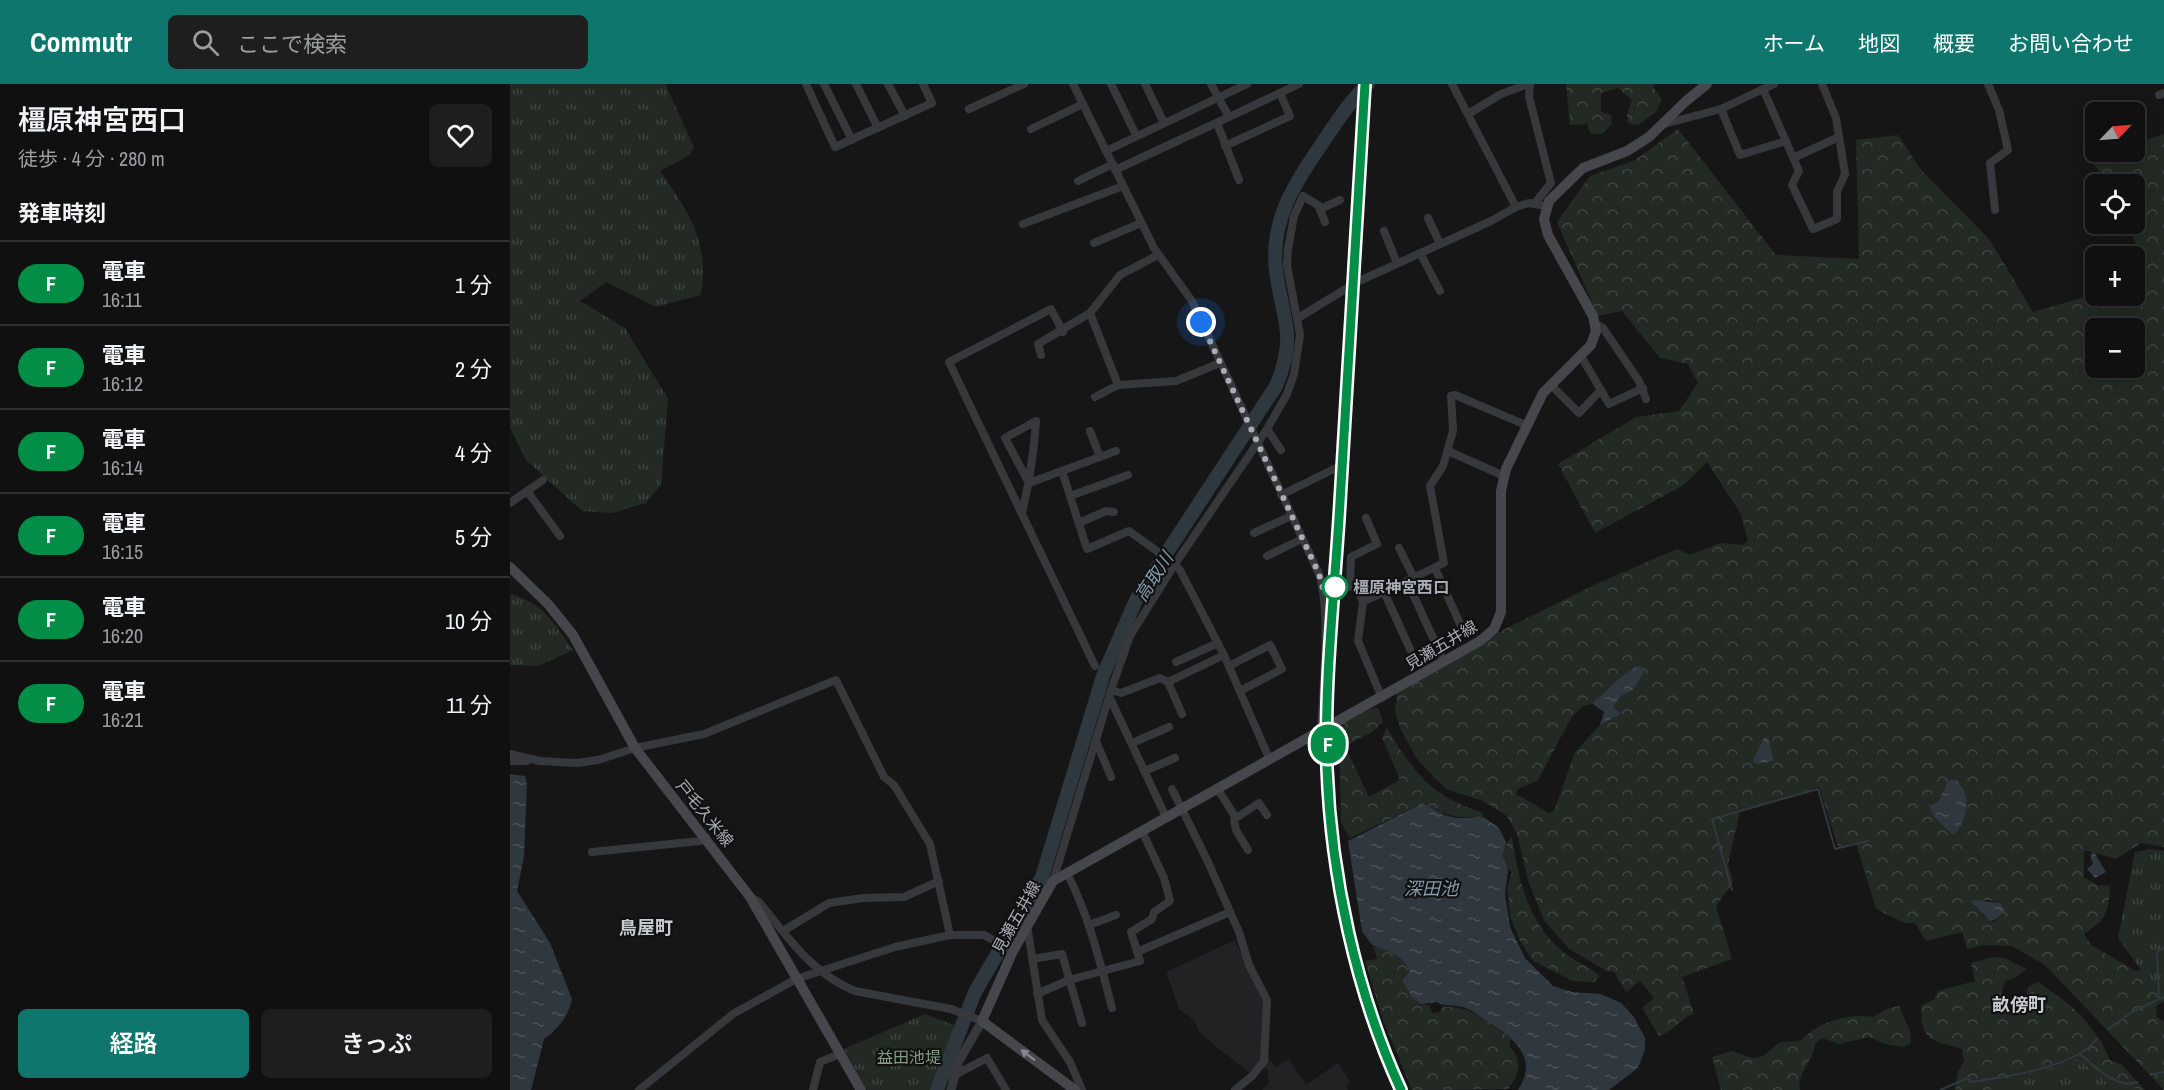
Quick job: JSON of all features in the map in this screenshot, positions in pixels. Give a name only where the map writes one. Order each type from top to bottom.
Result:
[{"type":"main road","points":[[1596,324],[1548,235],[1541,205],[1583,168],[1628,150],[1664,123],[1707,84]]},
{"type":"main road","name":"見瀬五井線","points":[[979,1019],[1011,950],[1053,881],[1269,758],[1382,698],[1488,636],[1501,612],[1501,516],[1504,476],[1539,400],[1591,345],[1596,324]]},
{"type":"main road","name":"戸毛久米線","points":[[510,567],[548,604],[573,635],[635,748],[706,837],[750,897],[861,1090]]},
{"type":"main road","points":[[979,1019],[1075,1090]]},
{"type":"street","points":[[806,84],[835,147],[933,102],[923,84]]},
{"type":"street","points":[[824,84],[852,140]]},
{"type":"street","points":[[856,84],[878,128]]},
{"type":"street","points":[[888,84],[904,116]]},
{"type":"street","points":[[969,109],[1024,84]]},
{"type":"street","points":[[1073,84],[1158,255],[1188,294],[1323,589],[1324,659],[1321,730]]},
{"type":"street","points":[[1111,84],[1136,135]]},
{"type":"street","points":[[1145,84],[1164,123]]},
{"type":"street","points":[[1210,84],[1229,117]]},
{"type":"street","points":[[1106,151],[1247,84]]},
{"type":"street","points":[[1078,181],[1216,123],[1299,84]]},
{"type":"street","points":[[1452,84],[1516,207]]},
{"type":"street","points":[[1298,318],[1327,298],[1516,207],[1541,205],[1551,183],[1528,97],[1529,84],[1501,94],[1468,114]]},
{"type":"street","points":[[1664,123],[1721,109],[1774,84]]},
{"type":"street","points":[[1763,89],[1799,171],[1792,185],[1813,229],[1837,219],[1838,192],[1845,174],[1836,118],[1822,84]]},
{"type":"street","points":[[1988,84],[1996,100],[2008,150],[1990,163],[1995,210]]},
{"type":"street","points":[[1225,146],[1290,116],[1280,93]]},
{"type":"street","points":[[1031,129],[1083,104]]},
{"type":"street","points":[[1721,109],[1740,155],[1786,141]]},
{"type":"street","points":[[1216,123],[1239,180]]},
{"type":"street","points":[[1793,158],[1839,137]]},
{"type":"street","points":[[1023,224],[1123,186]]},
{"type":"street","points":[[1053,881],[1110,693],[1137,624],[1174,563],[1255,441],[1267,429],[1287,394],[1299,355],[1298,318],[1287,265],[1290,232],[1303,196],[1318,205],[1325,222]]},
{"type":"street","points":[[1320,209],[1340,200]]},
{"type":"street","points":[[1428,218],[1440,244]]},
{"type":"street","points":[[1094,243],[1142,224]]},
{"type":"street","points":[[1384,231],[1397,263]]},
{"type":"street","points":[[1420,253],[1440,291]]},
{"type":"street","points":[[1041,355],[1038,344],[1063,332],[1090,313],[1120,275],[1158,255]]},
{"type":"street","points":[[1063,332],[1051,309],[949,362],[1095,666]]},
{"type":"street","points":[[1090,313],[1118,385]]},
{"type":"street","points":[[1596,324],[1603,328],[1643,388],[1646,399]]},
{"type":"street","points":[[1581,356],[1609,404],[1643,388]]},
{"type":"street","points":[[1095,397],[1118,385],[1176,381],[1220,363]]},
{"type":"street","points":[[1551,385],[1578,413],[1601,390]]},
{"type":"street","points":[[1363,602],[1444,563],[1430,486],[1443,466],[1448,451],[1454,421],[1451,396],[1455,394],[1526,425]]},
{"type":"street","points":[[1022,513],[1029,483],[1034,451],[1036,421],[1005,438],[1029,483]]},
{"type":"street","points":[[1267,429],[1281,450]]},
{"type":"street","points":[[1090,431],[1100,457]]},
{"type":"street","points":[[1029,483],[1116,451]]},
{"type":"street","points":[[1448,451],[1504,476]]},
{"type":"street","points":[[1281,495],[1336,468]]},
{"type":"street","points":[[1062,471],[1087,549],[1128,531],[1174,563],[1224,655],[1269,758]]},
{"type":"street","points":[[1070,496],[1128,475]]},
{"type":"street","points":[[510,503],[543,480]]},
{"type":"street","points":[[526,491],[560,536]]},
{"type":"street","points":[[1079,523],[1106,511],[1114,512]]},
{"type":"street","points":[[1254,533],[1291,516]]},
{"type":"street","points":[[1366,518],[1377,544],[1351,557],[1350,587],[1356,587],[1363,602],[1358,641],[1382,698]]},
{"type":"street","points":[[1267,556],[1302,539]]},
{"type":"street","points":[[1399,548],[1444,662]]},
{"type":"street","points":[[1435,568],[1461,626]]},
{"type":"street","points":[[1384,592],[1410,650]]},
{"type":"street","points":[[1176,662],[1218,643]]},
{"type":"street","points":[[1229,666],[1270,645],[1282,669],[1240,691]]},
{"type":"street","points":[[1168,682],[1224,655]]},
{"type":"street","points":[[1110,693],[1121,693],[1160,678],[1168,682],[1182,714]]},
{"type":"street","points":[[510,761],[577,763],[704,734],[836,680],[884,777],[894,785],[930,844],[950,935]]},
{"type":"street","points":[[1110,693],[1166,817]]},
{"type":"street","points":[[1132,743],[1169,727]]},
{"type":"street","points":[[1096,741],[1111,777]]},
{"type":"street","points":[[510,754],[540,761]]},
{"type":"street","points":[[1145,771],[1175,758]]},
{"type":"street","points":[[1218,788],[1236,818]]},
{"type":"street","points":[[1172,789],[1230,912],[1249,965],[1267,1000],[1264,1061],[1252,1076],[1235,1090]]},
{"type":"street","points":[[1248,850],[1236,830],[1234,820],[1259,803],[1267,815]]},
{"type":"street","points":[[1037,994],[1069,980],[1140,961],[1131,932],[1152,920],[1154,912],[1170,901],[1164,878],[1142,831]]},
{"type":"street","points":[[592,852],[700,841],[706,837]]},
{"type":"street","points":[[1067,873],[1089,925],[1112,1008]]},
{"type":"street","points":[[783,931],[829,903],[863,897],[904,897],[939,881]]},
{"type":"street","points":[[750,897],[759,902],[818,971],[855,991],[951,1009],[979,1019],[958,1061],[951,1090]]},
{"type":"street","points":[[1137,952],[1230,912]]},
{"type":"street","points":[[1089,925],[1116,915]]},
{"type":"street","points":[[1027,924],[1037,994],[1045,1027],[1070,1062],[1082,1090]]},
{"type":"street","points":[[639,1090],[649,1086],[734,1014],[796,979],[895,946],[950,935],[984,935],[1011,950]]},
{"type":"street","points":[[1032,959],[1062,954],[1082,1023]]},
{"type":"street","points":[[813,1090],[820,1062],[840,1054]]},
{"type":"street","points":[[953,1076],[987,1058],[1006,1090]]},
{"type":"shaded area","points":[[1235,940],[1263,998],[1262,1060],[1250,1073],[1214,1045],[1199,1031],[1194,1020],[1179,1009],[1166,972]]},
{"type":"shaded area","points":[[1268,1058],[1276,1067],[1289,1059],[1306,1085],[1338,1063],[1351,1083],[1346,1086],[1348,1090],[1262,1090],[1269,1083],[1267,1069],[1263,1068]]},
{"type":"green space","points":[[510,84],[668,84],[666,86],[694,147],[690,155],[660,171],[680,200],[700,244],[703,276],[701,295],[656,307],[606,282],[580,301],[625,328],[668,399],[661,485],[646,503],[612,513],[582,511],[526,460],[510,428]]},
{"type":"green space","points":[[1566,84],[1656,84],[1653,87],[1662,99],[1656,112],[1638,125],[1628,123],[1627,115],[1632,100],[1618,88],[1601,93],[1601,112],[1611,115],[1612,124],[1602,134],[1591,134],[1587,124],[1570,125]]},
{"type":"green space","points":[[1678,129],[1776,255],[1859,259],[1856,140],[1898,135],[1922,171],[1990,240],[2033,312],[2085,297],[2085,306],[2145,306],[2145,246],[2137,246],[2131,234],[2145,234],[2145,174],[2101,174],[2093,162],[2145,162],[2145,140],[2164,134],[2164,847],[2141,843],[2116,859],[2084,850],[2084,877],[2097,885],[2110,886],[2105,914],[2084,934],[2091,945],[2136,971],[2150,969],[2164,988],[2164,1001],[2156,1006],[2157,1017],[2164,1022],[2164,1090],[2045,965],[2012,946],[1984,945],[1967,949],[1962,932],[1926,941],[1915,923],[1905,923],[1876,909],[1856,843],[1838,847],[1819,787],[1740,812],[1728,864],[1733,882],[1716,906],[1732,959],[1682,977],[1694,1014],[1659,1036],[1642,1008],[1654,998],[1640,981],[1626,992],[1614,972],[1607,971],[1569,949],[1544,920],[1528,881],[1517,834],[1507,816],[1483,801],[1446,789],[1417,759],[1400,728],[1395,710],[1397,693],[1507,628],[1596,584],[1677,549],[1690,555],[1721,543],[1743,545],[1748,541],[1741,514],[1707,462],[1684,485],[1595,533],[1558,464],[1636,417],[1679,411],[1698,383],[1688,364],[1660,358],[1622,311],[1598,316],[1557,222],[1590,176],[1635,160]],"holes":[[[1635,668],[1644,672],[1633,690],[1621,696],[1613,707],[1619,713],[1600,725],[1575,752],[1554,811],[1549,813],[1516,794],[1518,789],[1538,780],[1571,718],[1583,706],[1593,704]],[[1948,781],[1961,784],[1966,807],[1930,804],[1938,802]],[[1989,900],[2000,903],[2000,916],[1994,922],[1986,918],[1971,902]]]},
{"type":"green space","points":[[510,594],[532,603],[547,615],[573,650],[538,666],[510,665]]},
{"type":"green space","points":[[1372,708],[1378,708],[1383,722],[1372,732],[1345,746],[1369,797],[1400,780],[1382,737],[1387,728],[1415,770],[1425,780],[1449,798],[1481,812],[1485,818],[1452,816],[1423,803],[1350,838],[1341,823],[1339,725]]},
{"type":"green space","points":[[1512,837],[1518,871],[1535,918],[1555,945],[1600,976],[1594,982],[1573,981],[1533,961],[1520,941],[1511,919],[1507,889],[1512,872],[1504,859],[1504,850]]},
{"type":"green space","points":[[2150,849],[2164,851],[2164,994],[2159,996],[2118,938],[2135,852]]},
{"type":"green space","points":[[1373,946],[1390,952],[1404,963],[1409,972],[1402,980],[1425,1005],[1430,1005],[1432,1013],[1440,1012],[1442,1007],[1462,1009],[1480,1016],[1511,1039],[1509,1046],[1516,1057],[1518,1067],[1515,1078],[1508,1089],[1412,1090],[1383,1020],[1365,961],[1377,959]]},
{"type":"green space","points":[[1993,957],[2004,958],[2027,969],[2015,978],[2005,981],[2001,995],[2007,1007],[2020,1005],[2026,996],[2028,987],[2038,982],[2069,1004],[2084,1019],[2101,1041],[2110,1060],[2122,1065],[2145,1090],[1955,1090],[1958,1071],[1964,1061],[1962,1049],[1930,1038],[1923,1026],[1921,1005],[1934,1000],[1938,991],[1975,981],[1971,963]]},
{"type":"green space","points":[[1899,1006],[1910,1031],[1911,1043],[1903,1047],[1885,1044],[1869,1037],[1839,1044],[1822,1038],[1815,1044],[1812,1056],[1803,1072],[1799,1084],[1800,1090],[1721,1090],[1712,1057],[1732,1051],[1753,1058],[1763,1056],[1780,1042],[1801,1041],[1815,1029],[1834,1020],[1853,1016],[1873,1017],[1888,1008]]},
{"type":"green space","name":"益田池堤","points":[[925,1014],[956,1026],[934,1090],[867,1090],[844,1049]]},
{"type":"green space","points":[[2079,1060],[2116,1090],[1988,1090],[2004,1082]]},
{"type":"green space","points":[[2139,1088],[2140,1090],[2116,1090]]},
{"type":"water","points":[[1640,666],[1644,672],[1633,690],[1621,696],[1613,707],[1620,713],[1600,725],[1604,712],[1593,704],[1594,701],[1628,672]]},
{"type":"water","points":[[1764,738],[1768,738],[1774,761],[1756,764],[1753,760]]},
{"type":"water","points":[[510,774],[525,776],[527,783],[524,856],[517,891],[550,943],[572,999],[562,1022],[544,1039],[531,1090],[510,1090]]},
{"type":"water","points":[[1954,779],[1964,791],[1966,807],[1962,823],[1953,835],[1935,818],[1929,805],[1938,802],[1948,781]]},
{"type":"water","name":"深田池","points":[[1423,803],[1444,815],[1457,818],[1485,818],[1499,828],[1506,842],[1503,856],[1508,870],[1505,894],[1510,927],[1525,958],[1553,986],[1572,992],[1601,994],[1621,1003],[1634,1017],[1645,1038],[1645,1050],[1638,1068],[1609,1090],[1518,1090],[1526,1068],[1520,1049],[1514,1041],[1466,1008],[1436,1002],[1421,1004],[1412,997],[1402,980],[1409,972],[1404,962],[1394,954],[1371,944],[1362,931],[1348,841]]},
{"type":"water","points":[[2094,852],[2106,872],[2095,878],[2087,869],[2093,864],[2090,855]]},
{"type":"water","points":[[1973,900],[2000,903],[2004,910],[1997,919],[1990,921],[1971,902]]},
{"type":"waterway","name":"高取川","points":[[937,1090],[975,992],[1042,877],[1104,673],[1137,598],[1276,386],[1283,368],[1287,339],[1275,251],[1281,218],[1287,202],[1313,157],[1355,97],[1368,84]]},
{"type":"waterway","points":[[1732,890],[1712,819],[1818,789],[1835,849],[1868,841]]},
{"type":"waterway","points":[[2159,999],[2157,952],[2164,947]]},
{"type":"waterway","points":[[2108,1029],[2134,1011],[2164,997]]},
{"type":"waterway","points":[[1940,1090],[1968,1078],[1970,1082],[2026,1073],[2055,1065],[2082,1053],[2097,1039]]},
{"type":"waterway","points":[[2080,1054],[2114,1080],[2129,1084],[2137,1082]]},
{"type":"waterway","points":[[2154,1074],[2164,1072]]},
{"type":"railway","points":[[1369,84],[1333,669],[1332,768],[1339,850],[1354,933],[1376,1013],[1407,1090]]},
{"type":"train","name":"F","points":[[1365,84],[1333,631],[1329,661],[1327,766],[1336,863],[1345,908],[1375,1022],[1401,1090]]},
{"type":"place","name":"橿原神宮西口","points":[[1335,587]]},
{"type":"district","name":"鳥屋町","points":[[646,928]]},
{"type":"district","name":"畝傍町","points":[[2019,1005]]},
{"type":"route","points":[[1201,322],[1319,574],[1323,589],[1335,587]]}]
